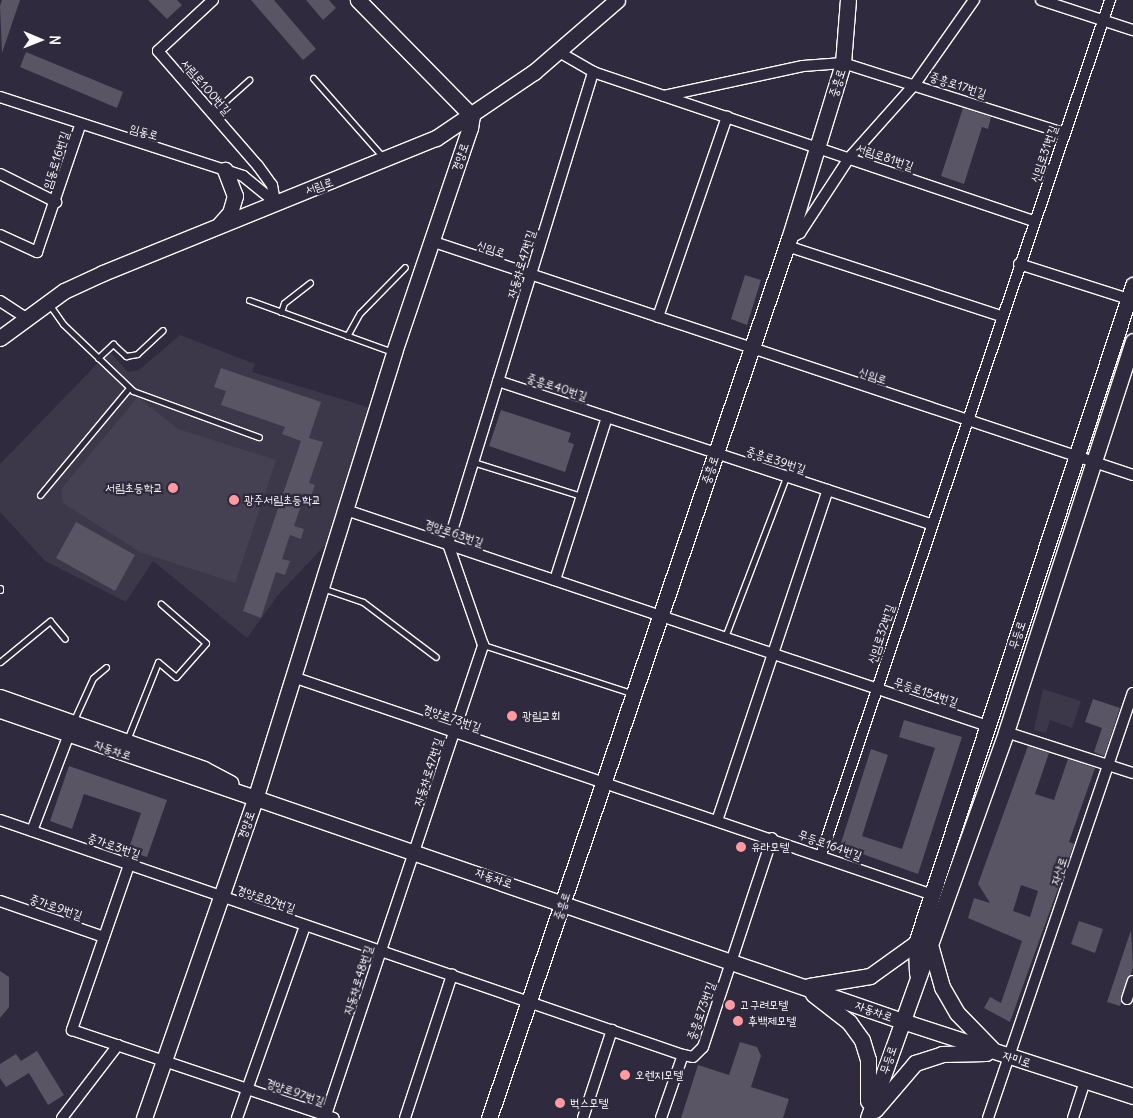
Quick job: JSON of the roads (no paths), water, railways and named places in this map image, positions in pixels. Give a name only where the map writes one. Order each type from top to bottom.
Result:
[{"type":"street","name":"서림로100번길","points":[[213,0],[158,51],[267,178],[275,202]]},
{"type":"street","points":[[358,0],[472,116]]},
{"type":"street","name":"서림로","points":[[0,338],[25,317],[48,302],[103,273],[275,202],[386,161],[472,116],[559,52],[617,0]]},
{"type":"street","name":"중흥로","points":[[489,1118],[788,243],[843,63],[848,0]]},
{"type":"street","points":[[788,243],[800,233],[849,158],[915,84],[974,0]]},
{"type":"street","points":[[1041,0],[1133,30]]},
{"type":"street","name":"신임로31번길","points":[[965,420],[1110,0]]},
{"type":"street","name":"서림로81번길","points":[[559,52],[593,72],[1034,221]]},
{"type":"street","name":"중흥로","points":[[664,96],[803,66],[843,63]]},
{"type":"street","name":"중흥로17번길","points":[[843,63],[915,84],[1064,133]]},
{"type":"street","name":"자동차로47번길","points":[[448,544],[593,72]]},
{"type":"street","name":"임동로","points":[[0,97],[80,126],[225,170],[250,180],[275,202]]},
{"type":"street","name":"경양로","points":[[144,1118],[256,796],[394,352],[472,116]]},
{"type":"street","points":[[658,317],[727,118]]},
{"type":"street","name":"임동로16번길","points":[[0,235],[37,252],[56,202],[80,126]]},
{"type":"street","points":[[220,224],[230,213],[235,196],[225,170]]},
{"type":"street","name":"임동로16번길","points":[[0,174],[56,202]]},
{"type":"street","name":"신임로","points":[[431,241],[1133,475]]},
{"type":"street","points":[[788,243],[889,280],[1001,316]]},
{"type":"street","name":"무등로","points":[[917,973],[916,943],[933,895],[985,725],[1079,457],[1131,292],[1019,264]]},
{"type":"street","points":[[0,301],[25,317]]},
{"type":"street","name":"무등로","points":[[868,1118],[917,973],[931,948],[1006,732],[1133,341]]},
{"type":"street","name":"중흥로40번길","points":[[498,381],[716,453]]},
{"type":"street","points":[[555,580],[608,417]]},
{"type":"street","name":"신임로32번길","points":[[821,855],[965,420]]},
{"type":"street","name":"중흥로39번길","points":[[716,453],[931,524]]},
{"type":"street","points":[[718,818],[828,490]]},
{"type":"street","name":"경양로63번길","points":[[346,510],[661,615]]},
{"type":"street","points":[[448,544],[482,645]]},
{"type":"street","name":"무등로154번길","points":[[661,615],[985,725]]},
{"type":"street","name":"자동차로47번길","points":[[415,850],[482,645]]},
{"type":"street","name":"경양로73번길","points":[[293,677],[604,780]]},
{"type":"street","name":"자산로","points":[[988,1118],[1002,1055],[1133,693]]},
{"type":"street","name":"자동차로","points":[[0,697],[71,728],[256,796],[902,1021]]},
{"type":"street","name":"자동차로","points":[[0,710],[127,741],[204,768],[256,796]]},
{"type":"street","points":[[32,831],[71,728]]},
{"type":"street","points":[[1006,732],[1133,773]]},
{"type":"street","name":"무등로164번길","points":[[604,780],[718,818],[933,895]]},
{"type":"street","name":"중가로3번길","points":[[0,820],[220,897]]},
{"type":"street","points":[[732,962],[772,838]]},
{"type":"street","name":"자동차로48번길","points":[[328,1117],[380,951],[415,850]]},
{"type":"street","points":[[129,865],[72,1030],[164,1061]]},
{"type":"street","name":"경양로87번길","points":[[220,897],[529,1002]]},
{"type":"street","name":"중가로9번길","points":[[0,901],[104,937]]},
{"type":"street","name":"경양로87번길","points":[[276,1009],[305,926]]},
{"type":"street","points":[[804,987],[870,976],[916,943]]},
{"type":"street","points":[[931,948],[942,987],[957,1013],[1002,1055]]},
{"type":"street","name":"중흥로73번길","points":[[529,1002],[693,1057],[703,1046],[732,962]]},
{"type":"street","points":[[405,1118],[452,976]]},
{"type":"street","points":[[1127,998],[1133,981]]},
{"type":"street","points":[[804,987],[849,1022],[862,1040],[870,1084],[868,1118]]},
{"type":"street","name":"경양로97번길","points":[[237,1118],[276,1009]]},
{"type":"street","name":"자미로","points":[[902,1021],[1133,1096]]},
{"type":"street","points":[[584,1114],[612,1030]]},
{"type":"street","points":[[62,1118],[118,1046]]},
{"type":"street","points":[[868,1118],[915,1063],[942,1054],[1002,1055]]},
{"type":"street","name":"중흥로73번길","points":[[661,1118],[683,1055]]},
{"type":"street","name":"경양로97번길","points":[[164,1061],[328,1117]]},
{"type":"street","points":[[1072,1118],[1085,1081]]},
{"type":"lane","points":[[313,78],[386,161]]},
{"type":"lane","points":[[212,113],[249,80]]},
{"type":"lane","points":[[346,336],[360,313],[405,267]]},
{"type":"lane","points":[[281,312],[284,304],[310,284]]},
{"type":"lane","points":[[249,300],[394,352]]},
{"type":"lane","points":[[48,302],[63,324],[129,388],[167,407],[260,437]]},
{"type":"lane","points":[[98,358],[113,344],[126,356],[137,354],[162,330]]},
{"type":"lane","points":[[40,496],[129,388]]},
{"type":"lane","points":[[473,462],[582,496]]},
{"type":"lane","points":[[725,637],[786,476]]},
{"type":"lane","points":[[321,588],[363,602],[436,658]]},
{"type":"lane","name":"자동차로","points":[[127,741],[158,662],[176,677],[206,643],[161,604]]},
{"type":"lane","points":[[0,662],[50,621],[65,639]]},
{"type":"lane","points":[[482,645],[634,694]]},
{"type":"lane","points":[[71,728],[92,678],[106,667]]},
{"type":"place","name":"서림초등학교","points":[[173,488]]},
{"type":"place","name":"광주서림초등학교","points":[[234,500]]},
{"type":"place","name":"광림교회","points":[[512,716]]},
{"type":"place","name":"유라모텔","points":[[741,847]]},
{"type":"place","name":"고구려모텔","points":[[730,1005]]},
{"type":"place","name":"후백제모텔","points":[[738,1021]]},
{"type":"place","name":"오렌지모텔","points":[[625,1075]]},
{"type":"place","name":"벅스모텔","points":[[560,1103]]}]
